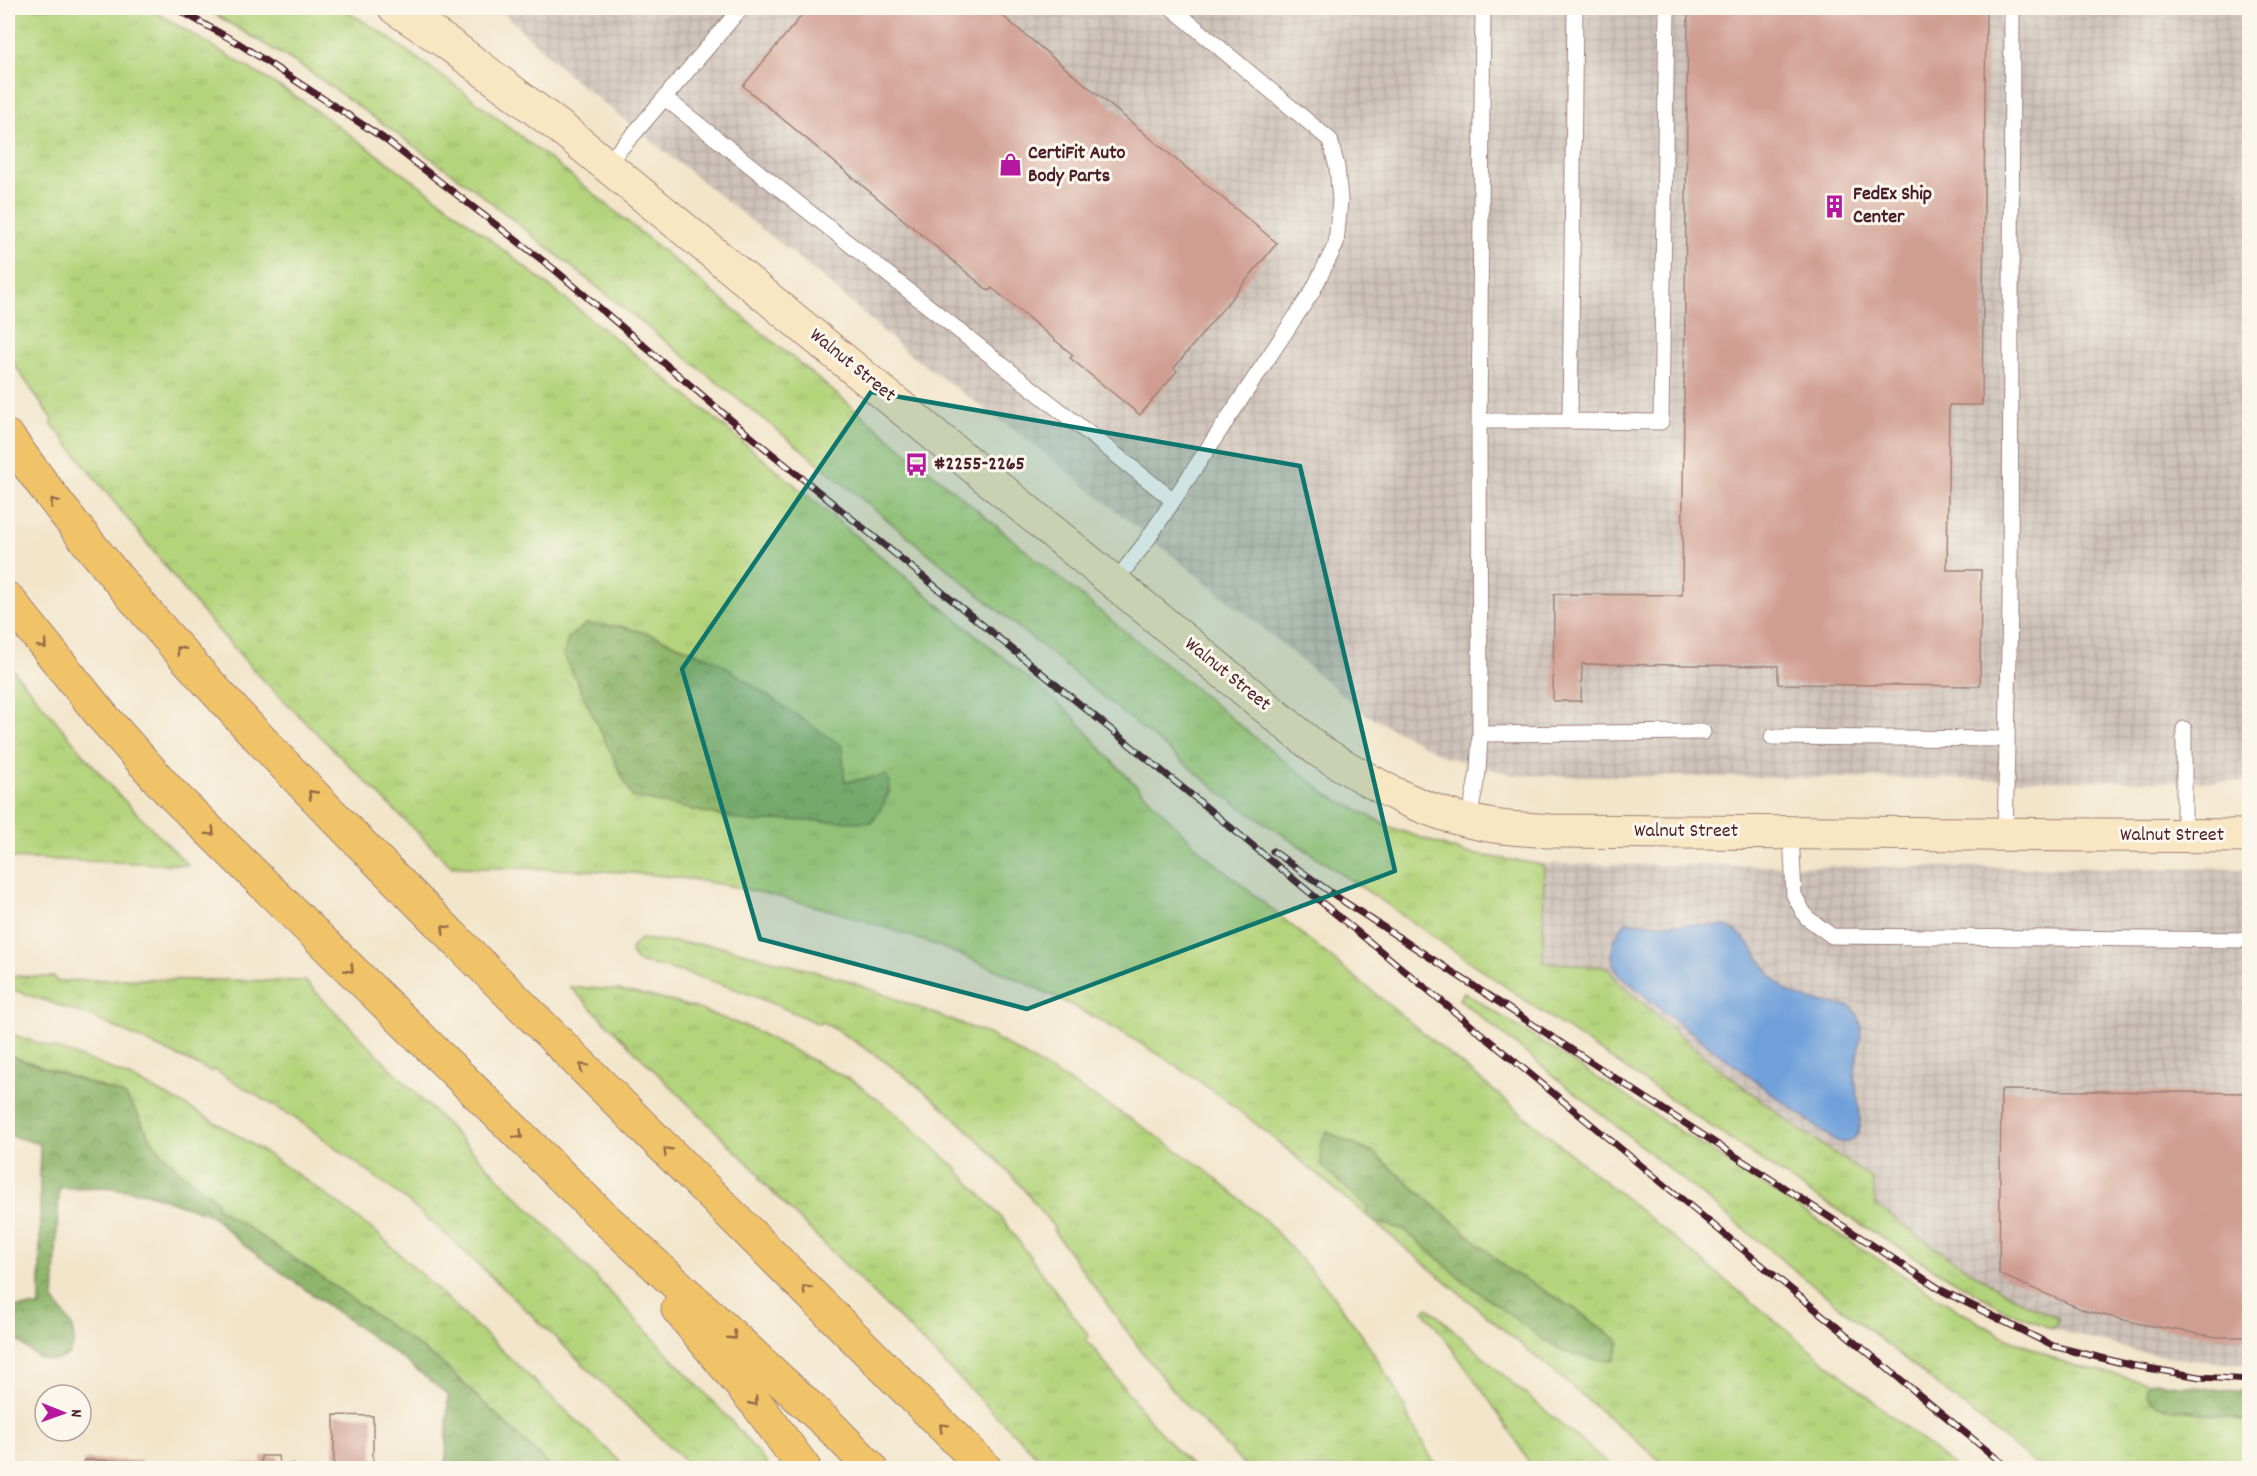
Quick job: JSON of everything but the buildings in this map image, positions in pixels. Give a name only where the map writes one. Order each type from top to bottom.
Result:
[{"type":"highway","points":[[8,437],[54,503],[143,608],[285,766],[624,1109],[985,1468]]},
{"type":"highway","points":[[8,599],[103,717],[169,790],[597,1211],[831,1427],[871,1468]]},
{"type":"highway","points":[[597,1211],[757,1404],[804,1468]]},
{"type":"street","name":"Walnut Street","points":[[395,8],[459,51],[606,164],[1318,750],[1368,782],[1429,810],[1493,826],[1548,831],[2250,836]]},
{"type":"lane","points":[[606,164],[741,8]]},
{"type":"lane","points":[[1115,582],[1173,500],[1312,292],[1336,244],[1340,200],[1337,167],[1330,140],[1172,8]]},
{"type":"lane","points":[[1469,820],[1478,772],[1480,734],[1479,421],[1483,8]]},
{"type":"lane","points":[[1570,420],[1575,8]]},
{"type":"lane","points":[[1479,421],[1661,422],[1666,8]]},
{"type":"lane","points":[[2005,835],[2011,594],[2012,8]]},
{"type":"lane","points":[[664,98],[1173,500]]},
{"type":"lane","points":[[2184,729],[2184,836]]},
{"type":"lane","points":[[1480,734],[1703,732]]},
{"type":"lane","points":[[1772,737],[2007,739]]},
{"type":"lane","points":[[1791,832],[1794,895],[1806,917],[1832,936],[2250,940]]},
{"type":"highlighted area","points":[[871,392],[1300,466],[1395,871],[1027,1009],[760,939],[682,669]]},
{"type":"shaded area","points":[[498,8],[2249,8],[2249,782],[1514,775],[1444,756],[1365,714],[1257,623],[1022,436],[905,351],[821,276],[572,78]]},
{"type":"shaded area","points":[[1539,864],[2249,869],[2249,1364],[2188,1360],[2136,1351],[2053,1329],[2059,1318],[2030,1307],[1978,1276],[1875,1205],[1873,1179],[1798,1129],[1701,1054],[1617,981],[1607,967],[1543,962],[1544,867]]},
{"type":"green space","points":[[8,8],[149,8],[300,99],[443,202],[680,390],[1071,714],[1111,760],[1203,853],[1955,1468],[1669,1468],[1378,1225],[1379,1223],[1405,1230],[1464,1281],[1541,1338],[1564,1352],[1609,1361],[1620,1342],[1575,1309],[1509,1270],[1375,1154],[1327,1132],[1322,1166],[1368,1207],[1366,1215],[1252,1121],[1167,1060],[1070,1004],[966,957],[860,919],[741,888],[707,882],[618,872],[452,867],[259,676],[201,611],[51,423],[53,421],[8,355]],"holes":[[[619,626],[650,634],[717,661],[845,782],[885,775],[890,783],[889,793],[872,822],[777,820],[755,823]]]},
{"type":"green space","points":[[204,8],[341,8],[382,33],[464,92],[588,189],[1057,576],[1328,795],[1393,828],[1465,853],[1539,864],[1544,867],[1543,962],[1607,967],[1617,981],[1701,1054],[1798,1129],[1873,1179],[1875,1205],[1987,1282],[2059,1318],[2053,1329],[2007,1311],[1810,1193],[1375,896],[1227,798],[801,449],[474,189],[303,67]]},
{"type":"green space","points":[[586,624],[619,626],[650,634],[717,661],[842,746],[845,782],[885,775],[890,783],[889,788],[872,822],[777,820],[755,823],[632,797],[564,655],[568,638]]},
{"type":"green space","points":[[8,664],[113,789],[188,865],[8,858]]},
{"type":"green space","points":[[640,939],[720,946],[846,980],[988,1034],[1131,1119],[1203,1168],[1266,1221],[1327,1288],[1362,1335],[1394,1386],[1433,1461],[1440,1468],[1247,1468],[1183,1402],[1145,1356],[1030,1197],[977,1139],[949,1113],[888,1064],[821,1021],[819,1024],[708,980],[638,962],[631,953],[632,947]]},
{"type":"green space","points":[[8,976],[55,977],[56,981],[129,979],[305,981],[572,1252],[733,1423],[770,1468],[692,1468],[461,1248],[400,1195],[298,1120],[213,1069],[212,1072],[90,1016],[8,988]]},
{"type":"green space","points":[[570,987],[617,990],[654,997],[695,1008],[752,1029],[856,1083],[899,1116],[956,1168],[1000,1216],[1089,1336],[1086,1339],[1151,1422],[1194,1468],[1049,1468],[759,1179],[760,1175]]},
{"type":"green space","points":[[1464,992],[1951,1306],[2001,1335],[2068,1364],[2149,1383],[2146,1387],[2158,1406],[2249,1421],[2249,1468],[2040,1468],[1459,999]]},
{"type":"green space","points":[[8,1033],[86,1059],[147,1086],[250,1143],[316,1188],[379,1235],[627,1468],[552,1468],[443,1364],[310,1269],[216,1207],[217,1201],[183,1175],[161,1152],[124,1095],[8,1055]]},
{"type":"green space","points":[[8,1055],[124,1095],[161,1152],[217,1201],[216,1207],[310,1269],[443,1364],[552,1468],[446,1468],[448,1395],[404,1360],[242,1244],[211,1215],[147,1193],[105,1187],[59,1188],[54,1300],[72,1326],[74,1343],[69,1355],[58,1359],[49,1360],[35,1355],[8,1333],[8,1307],[40,1307],[40,1144],[8,1135]]},
{"type":"green space","points":[[1327,1132],[1375,1154],[1509,1270],[1575,1309],[1620,1342],[1614,1360],[1588,1358],[1564,1352],[1541,1338],[1464,1281],[1405,1230],[1380,1223],[1378,1225],[1366,1215],[1367,1207],[1322,1166],[1320,1144]]},
{"type":"green space","points":[[1428,1307],[1509,1380],[1613,1468],[1532,1468],[1494,1408],[1424,1311]]},
{"type":"green space","points":[[2149,1383],[2249,1392],[2249,1421],[2158,1406],[2147,1395],[2146,1387]]},
{"type":"water","points":[[1626,922],[1725,926],[1744,938],[1770,974],[1786,990],[1808,1000],[1850,1006],[1860,1020],[1861,1026],[1855,1071],[1860,1114],[1858,1133],[1854,1139],[1845,1142],[1834,1140],[1667,1014],[1619,974],[1612,954],[1618,934]]},
{"type":"railway","points":[[175,8],[238,43],[383,138],[555,270],[744,431],[1189,793],[2008,1468]]},
{"type":"railway","points":[[1273,851],[1343,901],[1943,1291],[2053,1346],[2130,1365],[2200,1377],[2250,1380]]},
{"type":"place","name":"CertiFit Auto Body Parts","points":[[1010,165]]},
{"type":"place","name":"FedEx Ship Center","points":[[1835,206]]},
{"type":"place","name":"#2255-2265","points":[[916,465]]}]
